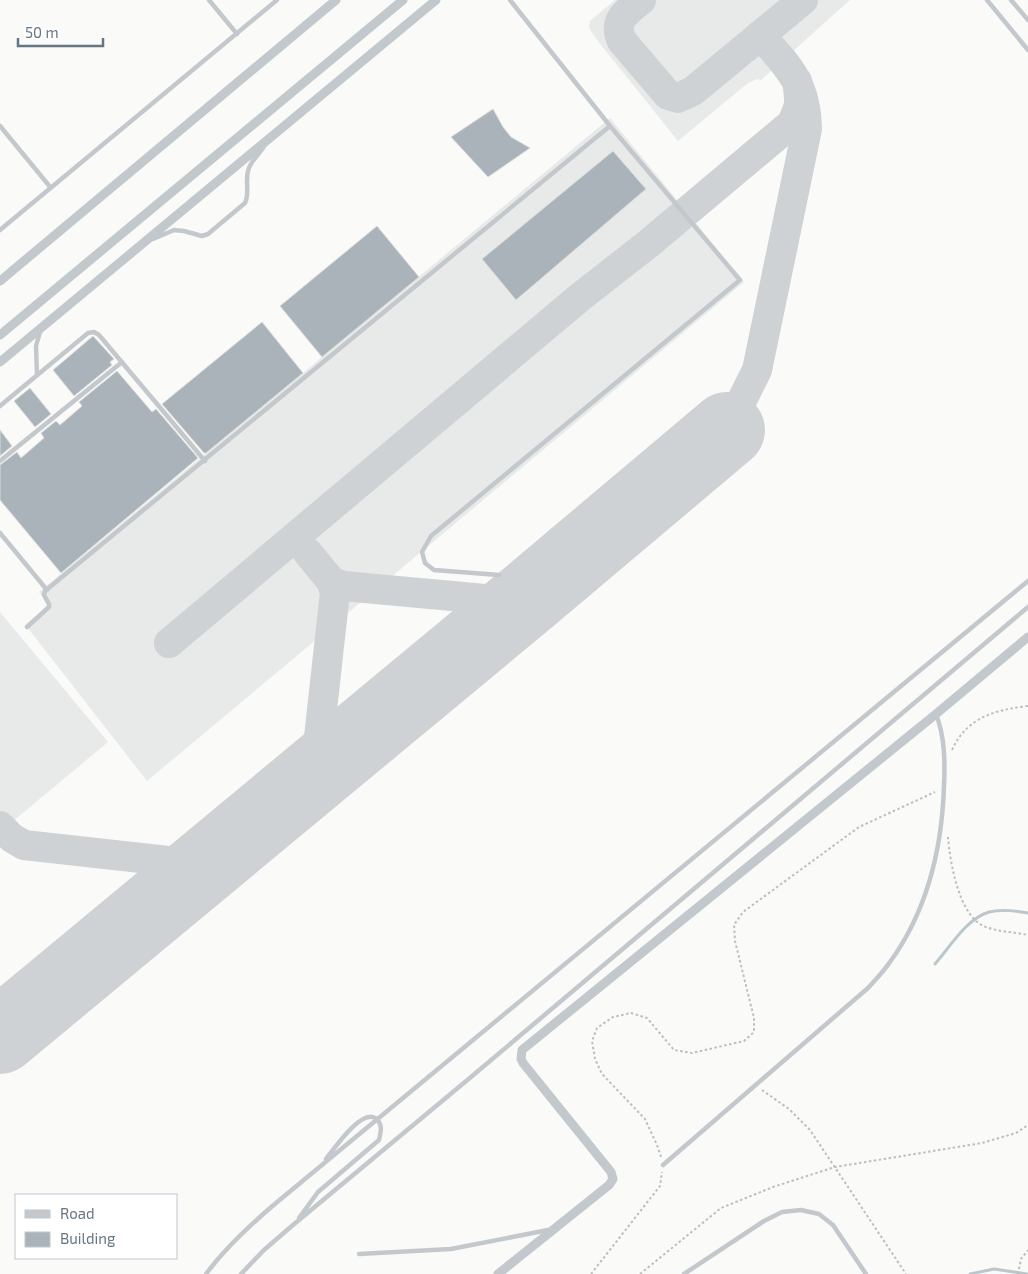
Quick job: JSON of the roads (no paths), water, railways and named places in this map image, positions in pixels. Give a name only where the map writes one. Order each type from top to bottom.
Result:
[{"type":"street","points":[[0,281],[336,0]]},
{"type":"street","points":[[0,335],[402,0]]},
{"type":"street","points":[[0,362],[436,0]]},
{"type":"street","points":[[498,1274],[609,1185],[613,1179],[523,1063],[521,1059],[522,1050],[1028,637]]},
{"type":"lane","points":[[209,0],[237,34]]},
{"type":"lane","points":[[0,230],[277,0]]},
{"type":"lane","points":[[499,575],[434,570],[425,563],[422,552],[431,536],[740,280],[610,126],[510,0]]},
{"type":"lane","points":[[986,0],[1028,50]]},
{"type":"lane","points":[[1011,0],[1028,20]]},
{"type":"lane","points":[[0,126],[51,188]]},
{"type":"lane","points":[[27,627],[49,607],[44,595],[47,590],[610,126]]},
{"type":"lane","points":[[140,245],[174,230],[202,236],[211,232],[245,203],[248,196],[247,176],[249,167],[274,134]]},
{"type":"lane","points":[[37,375],[36,346],[44,325]]},
{"type":"lane","points":[[0,406],[91,332],[99,335],[205,461]]},
{"type":"lane","points":[[0,461],[122,362]]},
{"type":"lane","points":[[0,533],[47,590]]},
{"type":"lane","points":[[206,1274],[222,1253],[245,1230],[1028,580]]},
{"type":"lane","points":[[241,1274],[264,1250],[293,1225],[494,1058],[1028,607]]},
{"type":"lane","points":[[663,1166],[868,988],[895,955],[908,934],[922,903],[933,870],[940,836],[945,765],[941,727],[936,714]]},
{"type":"lane","points":[[293,1225],[318,1192],[379,1140],[381,1126],[377,1119],[373,1117],[364,1118],[347,1131],[320,1167]]},
{"type":"lane","points":[[684,1274],[764,1221],[782,1212],[801,1210],[819,1214],[833,1225],[866,1274]]},
{"type":"lane","points":[[360,1254],[450,1250],[554,1229]]},
{"type":"waterway","points":[[935,964],[966,927],[981,916],[989,912],[999,911],[1028,913]]},
{"type":"waterway","points":[[970,1274],[994,1269],[1027,1274]]}]
